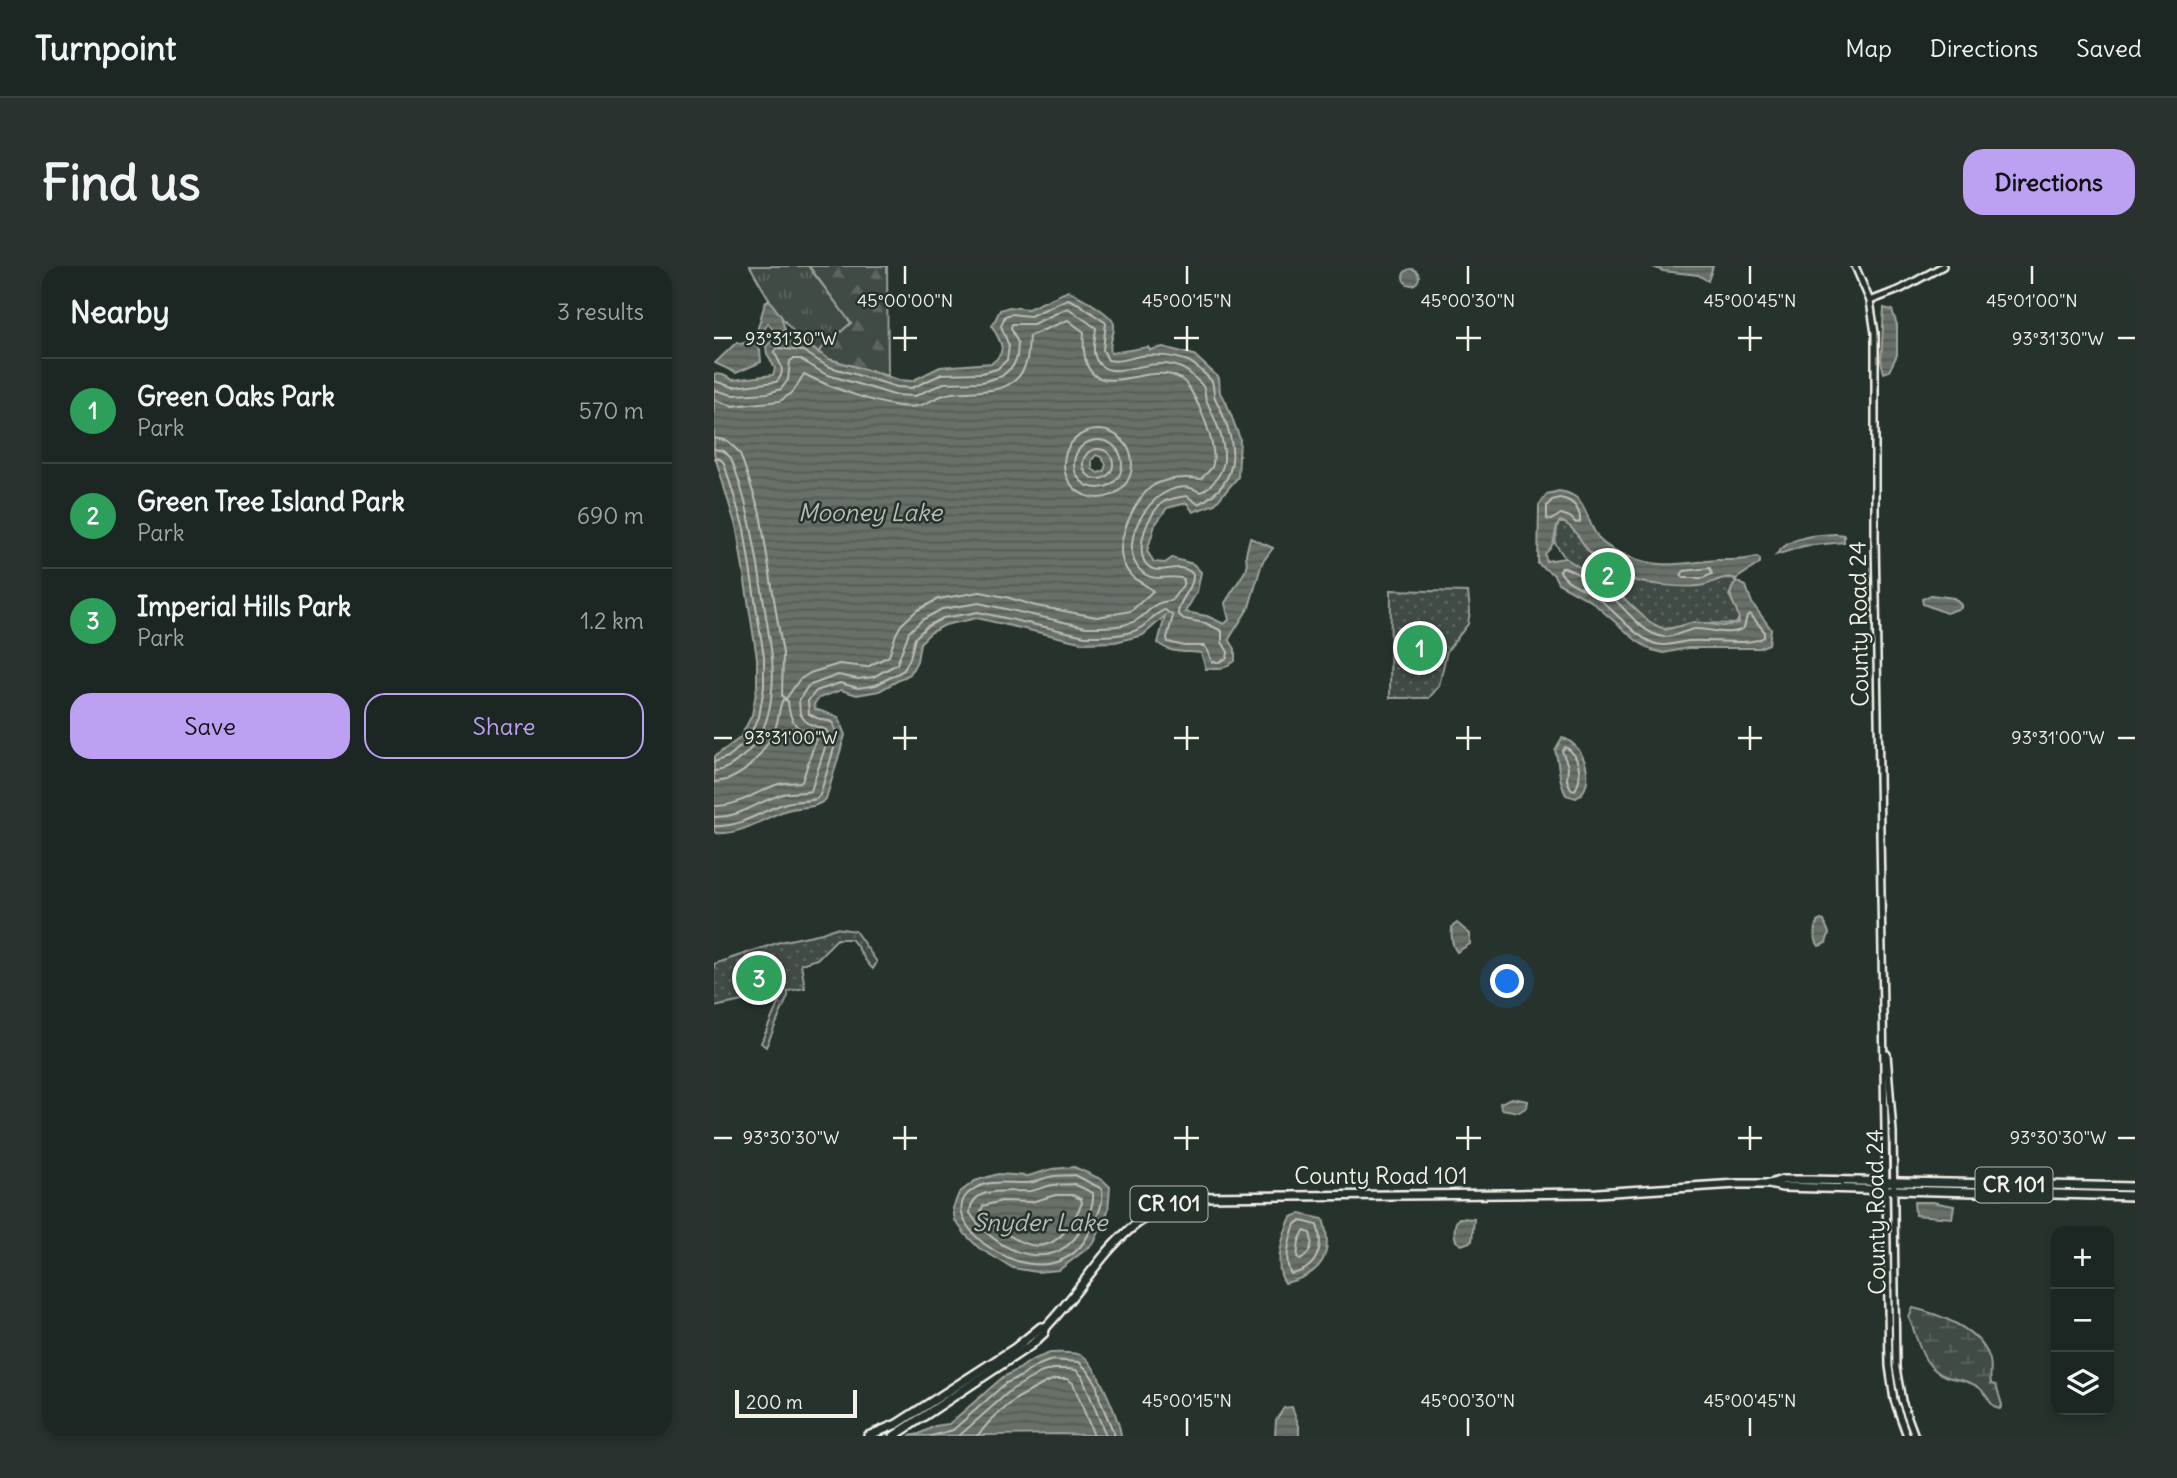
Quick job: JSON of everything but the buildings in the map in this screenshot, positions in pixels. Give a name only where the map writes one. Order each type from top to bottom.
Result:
[{"type":"main road","name":"County Road 101","points":[[894,1436],[1014,1358],[1044,1333],[1046,1327],[1126,1230],[1158,1209],[1198,1197],[1597,1193],[1723,1184],[1769,1184],[1782,1180],[2135,1196]]},
{"type":"main road","name":"County Road 101","points":[[1890,1186],[2135,1187]]},
{"type":"main road","name":"County Road 101","points":[[868,1436],[897,1424],[1015,1348],[1041,1327],[1046,1327]]},
{"type":"street","name":"County Road 24","points":[[1855,266],[1870,301],[1876,351],[1875,511],[1882,985],[1893,1132],[1889,1366],[1894,1400],[1907,1436]]},
{"type":"street","points":[[1870,301],[1901,289],[1943,266]]},
{"type":"street","name":"County Road 24","points":[[1890,1186],[1896,1368],[1902,1401],[1914,1436]]},
{"type":"green space","points":[[750,266],[808,266],[851,323],[818,352],[787,325]]},
{"type":"green space","points":[[809,266],[887,266],[888,376],[829,359],[818,352],[851,323]]},
{"type":"green space","points":[[1558,523],[1567,523],[1630,580],[1734,578],[1736,583],[1729,595],[1740,616],[1736,624],[1706,623],[1663,629],[1645,619],[1605,584],[1565,558],[1555,543]]},
{"type":"green space","points":[[1391,590],[1468,592],[1468,624],[1447,651],[1439,686],[1429,698],[1390,698]]},
{"type":"green space","points":[[835,928],[855,931],[877,962],[873,969],[851,939],[837,939],[817,959],[801,964],[805,988],[788,991],[766,1047],[761,1043],[781,997],[780,993],[714,1007],[714,964],[780,942]]},
{"type":"green space","points":[[1913,1308],[1957,1324],[1977,1338],[1989,1357],[1991,1384],[1996,1385],[2002,1405],[2000,1409],[1993,1406],[1974,1385],[1947,1377],[1931,1367],[1909,1318]]},
{"type":"water","points":[[1651,266],[1713,266],[1708,281],[1698,275],[1663,271]]},
{"type":"water","points":[[1411,269],[1417,271],[1417,283],[1411,285],[1405,283],[1403,277],[1405,271]]},
{"type":"water","name":"Mooney Lake","points":[[1068,291],[1095,306],[1112,321],[1114,329],[1111,353],[1163,347],[1194,355],[1219,378],[1220,393],[1240,439],[1238,477],[1215,504],[1193,512],[1187,503],[1167,508],[1155,525],[1147,551],[1154,562],[1165,563],[1172,558],[1193,564],[1201,572],[1197,592],[1185,612],[1207,616],[1224,624],[1229,620],[1225,603],[1247,568],[1246,554],[1250,538],[1273,548],[1262,563],[1249,607],[1229,639],[1235,649],[1235,661],[1221,669],[1206,669],[1201,653],[1163,647],[1158,643],[1165,616],[1143,635],[1115,642],[1084,643],[977,618],[945,625],[930,633],[920,643],[917,661],[910,674],[879,691],[857,695],[841,690],[819,698],[814,704],[815,709],[838,717],[845,735],[826,799],[816,805],[784,811],[734,832],[716,833],[714,757],[740,738],[752,715],[757,687],[757,658],[737,530],[714,453],[714,374],[733,380],[773,375],[775,368],[767,354],[766,346],[772,341],[805,344],[829,359],[899,380],[912,381],[940,367],[992,363],[1002,350],[992,326],[1000,310],[1009,307],[1028,309]],"holes":[[[1096,455],[1106,464],[1104,471],[1098,473],[1092,469],[1092,460]]]},
{"type":"water","points":[[769,300],[781,316],[785,330],[774,331],[768,323],[763,332],[757,331],[765,303]]},
{"type":"water","points":[[1884,308],[1892,310],[1897,325],[1897,355],[1889,371],[1884,373],[1881,361]]},
{"type":"water","points":[[753,340],[760,350],[761,362],[736,373],[715,363],[737,342],[741,344]]},
{"type":"water","points":[[1559,491],[1577,498],[1601,541],[1614,550],[1641,561],[1674,564],[1757,557],[1760,559],[1760,563],[1736,579],[1746,586],[1752,603],[1771,629],[1769,644],[1759,648],[1688,648],[1664,653],[1652,650],[1637,641],[1591,601],[1558,583],[1554,575],[1538,564],[1539,505],[1547,494]],"holes":[[[1560,521],[1573,529],[1596,559],[1609,570],[1631,580],[1686,586],[1734,578],[1736,583],[1731,597],[1739,623],[1723,626],[1694,622],[1666,630],[1650,623],[1614,589],[1565,558],[1546,561],[1545,554],[1552,545],[1557,526]]]},
{"type":"water","points":[[1844,535],[1844,542],[1804,546],[1776,555],[1795,540]]},
{"type":"water","points":[[1931,595],[1954,598],[1961,608],[1946,613],[1923,604],[1922,599]]},
{"type":"water","points":[[1562,738],[1577,748],[1586,765],[1586,784],[1583,792],[1576,798],[1566,795],[1560,779],[1555,750]]},
{"type":"water","points":[[1821,920],[1829,933],[1826,943],[1819,946],[1815,931],[1817,922]]},
{"type":"water","points":[[1457,923],[1470,934],[1470,944],[1457,952],[1453,943],[1452,927]]},
{"type":"water","points":[[1512,1098],[1528,1101],[1527,1107],[1519,1112],[1501,1109],[1500,1103]]},
{"type":"water","name":"Snyder Lake","points":[[1074,1167],[1103,1180],[1110,1187],[1108,1211],[1094,1243],[1059,1270],[1037,1272],[1013,1268],[979,1248],[955,1220],[953,1208],[959,1193],[975,1181],[998,1174],[1028,1176],[1052,1169]]},
{"type":"water","points":[[1914,1202],[1954,1206],[1952,1218],[1915,1215]]},
{"type":"water","points":[[1300,1214],[1323,1219],[1326,1253],[1308,1275],[1285,1283],[1280,1268],[1282,1241],[1291,1217]]},
{"type":"water","points":[[1459,1218],[1474,1219],[1472,1241],[1462,1245],[1456,1241],[1455,1235]]},
{"type":"water","points":[[1050,1353],[1075,1353],[1088,1361],[1107,1393],[1121,1436],[909,1436],[935,1426],[949,1424],[1003,1377]]},
{"type":"water","points":[[1292,1407],[1299,1426],[1299,1436],[1275,1436],[1276,1420],[1284,1408]]},
{"type":"place","name":"Green Tree Island Park","points":[[1608,575]]},
{"type":"place","name":"Green Oaks Park","points":[[1420,648]]},
{"type":"place","name":"Imperial Hills Park","points":[[759,978]]}]
